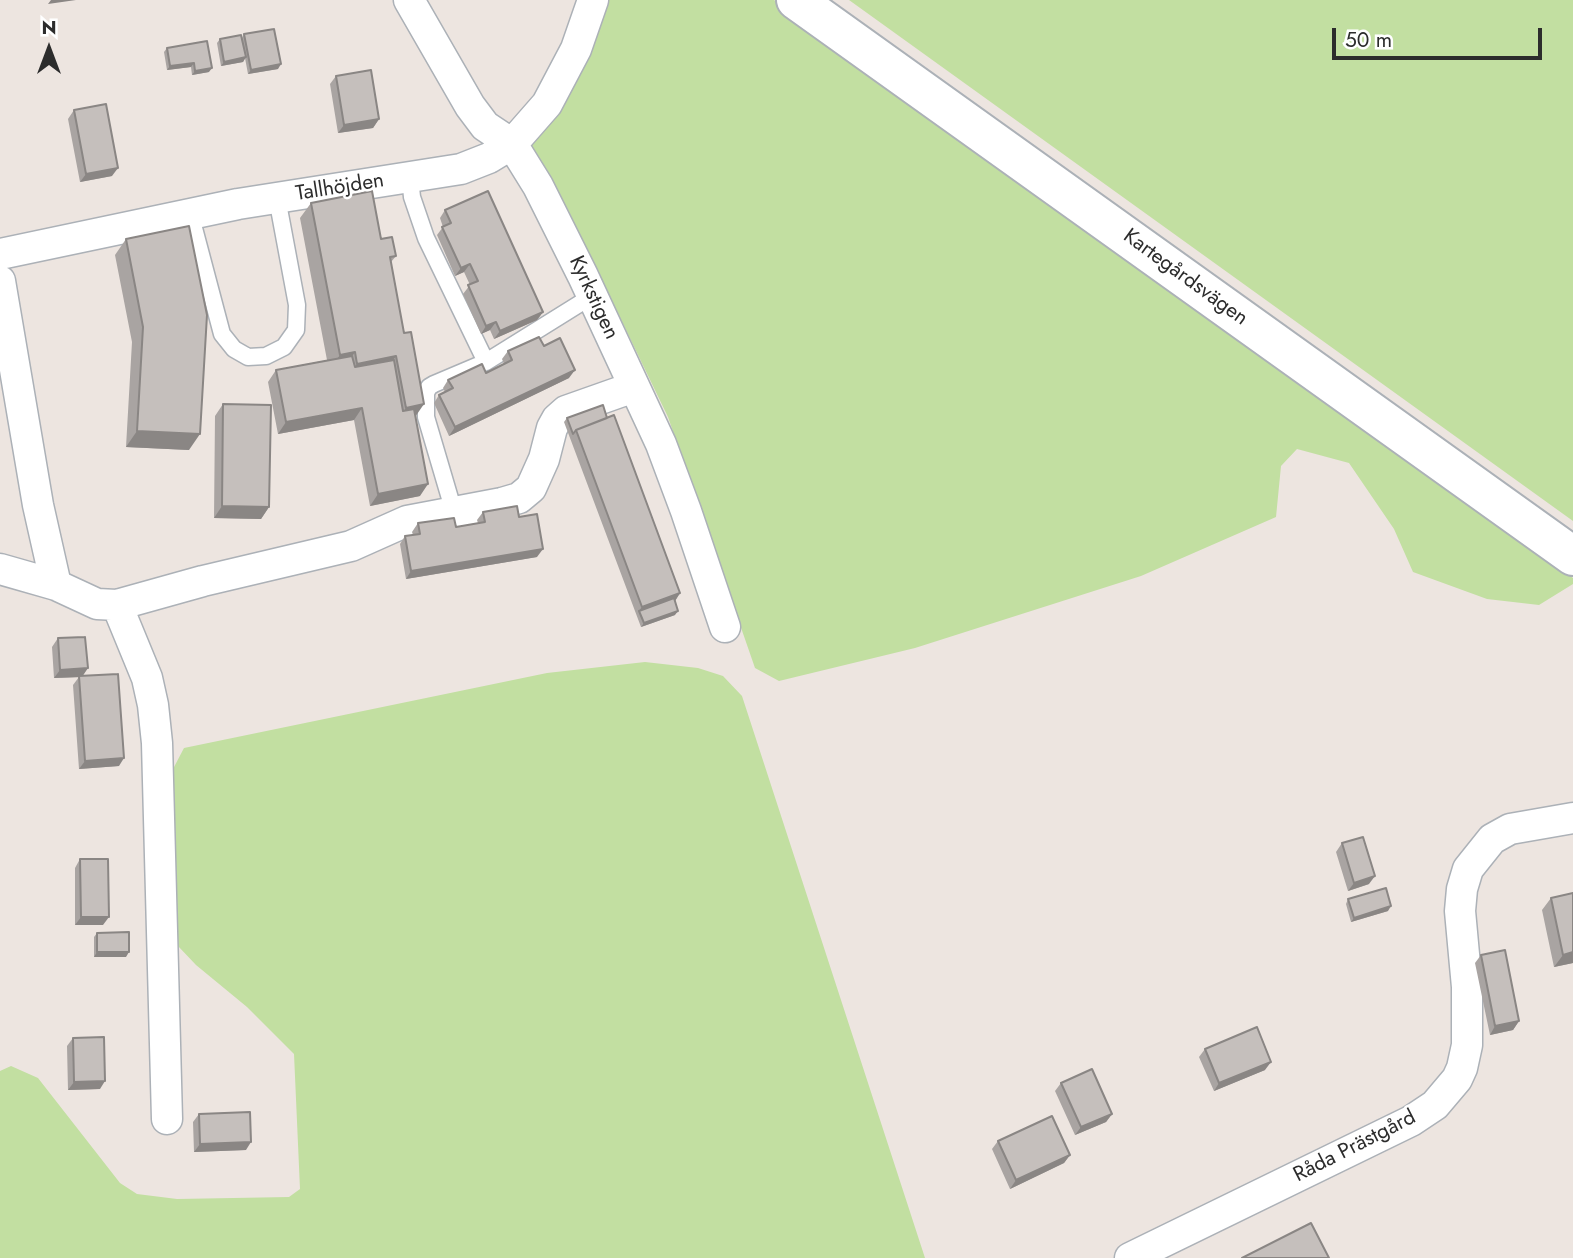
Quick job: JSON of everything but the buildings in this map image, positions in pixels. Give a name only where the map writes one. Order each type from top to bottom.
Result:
[{"type":"street","name":"Kyrkstigen","points":[[409,0],[470,106],[485,126],[512,144],[538,186],[592,296],[674,477],[725,626]]},
{"type":"street","name":"Tallhöjden","points":[[0,254],[190,213],[461,169],[489,158],[512,144],[547,104],[576,49],[593,0]]},
{"type":"street","name":"Kartegårdsvägen","points":[[796,0],[1573,556]]},
{"type":"street","points":[[0,281],[38,505],[56,585]]},
{"type":"street","points":[[0,569],[56,585],[97,604],[117,606],[203,581],[351,546],[407,521],[502,503],[519,498],[531,488],[538,476],[557,419],[566,411],[634,387]]},
{"type":"street","points":[[117,606],[147,678],[157,743],[167,1119]]},
{"type":"street","name":"Råda Prästgård","points":[[1130,1258],[1411,1121],[1435,1105],[1457,1079],[1467,1045],[1467,987],[1460,911],[1462,889],[1468,869],[1492,839],[1510,829],[1573,818]]},
{"type":"lane","points":[[410,178],[412,197],[426,238],[486,362]]},
{"type":"lane","points":[[190,213],[222,334],[234,348],[248,357],[266,356],[284,347],[296,330],[297,305],[277,198]]},
{"type":"lane","points":[[454,512],[426,417],[426,393],[429,387],[486,362],[592,296]]},
{"type":"green space","points":[[605,0],[774,0],[888,86],[1310,386],[1573,578],[1573,584],[1539,605],[1487,599],[1413,572],[1394,529],[1349,463],[1297,449],[1281,466],[1276,517],[1141,576],[915,648],[779,681],[755,668],[668,417],[567,208],[525,142]]},
{"type":"green space","points":[[849,0],[1573,0],[1573,521]]},
{"type":"green space","points":[[645,662],[698,668],[723,676],[742,696],[925,1258],[0,1258],[0,1071],[11,1066],[38,1078],[120,1183],[137,1194],[177,1199],[289,1197],[300,1189],[294,1054],[247,1007],[196,965],[178,946],[173,769],[184,748],[547,673]]}]
